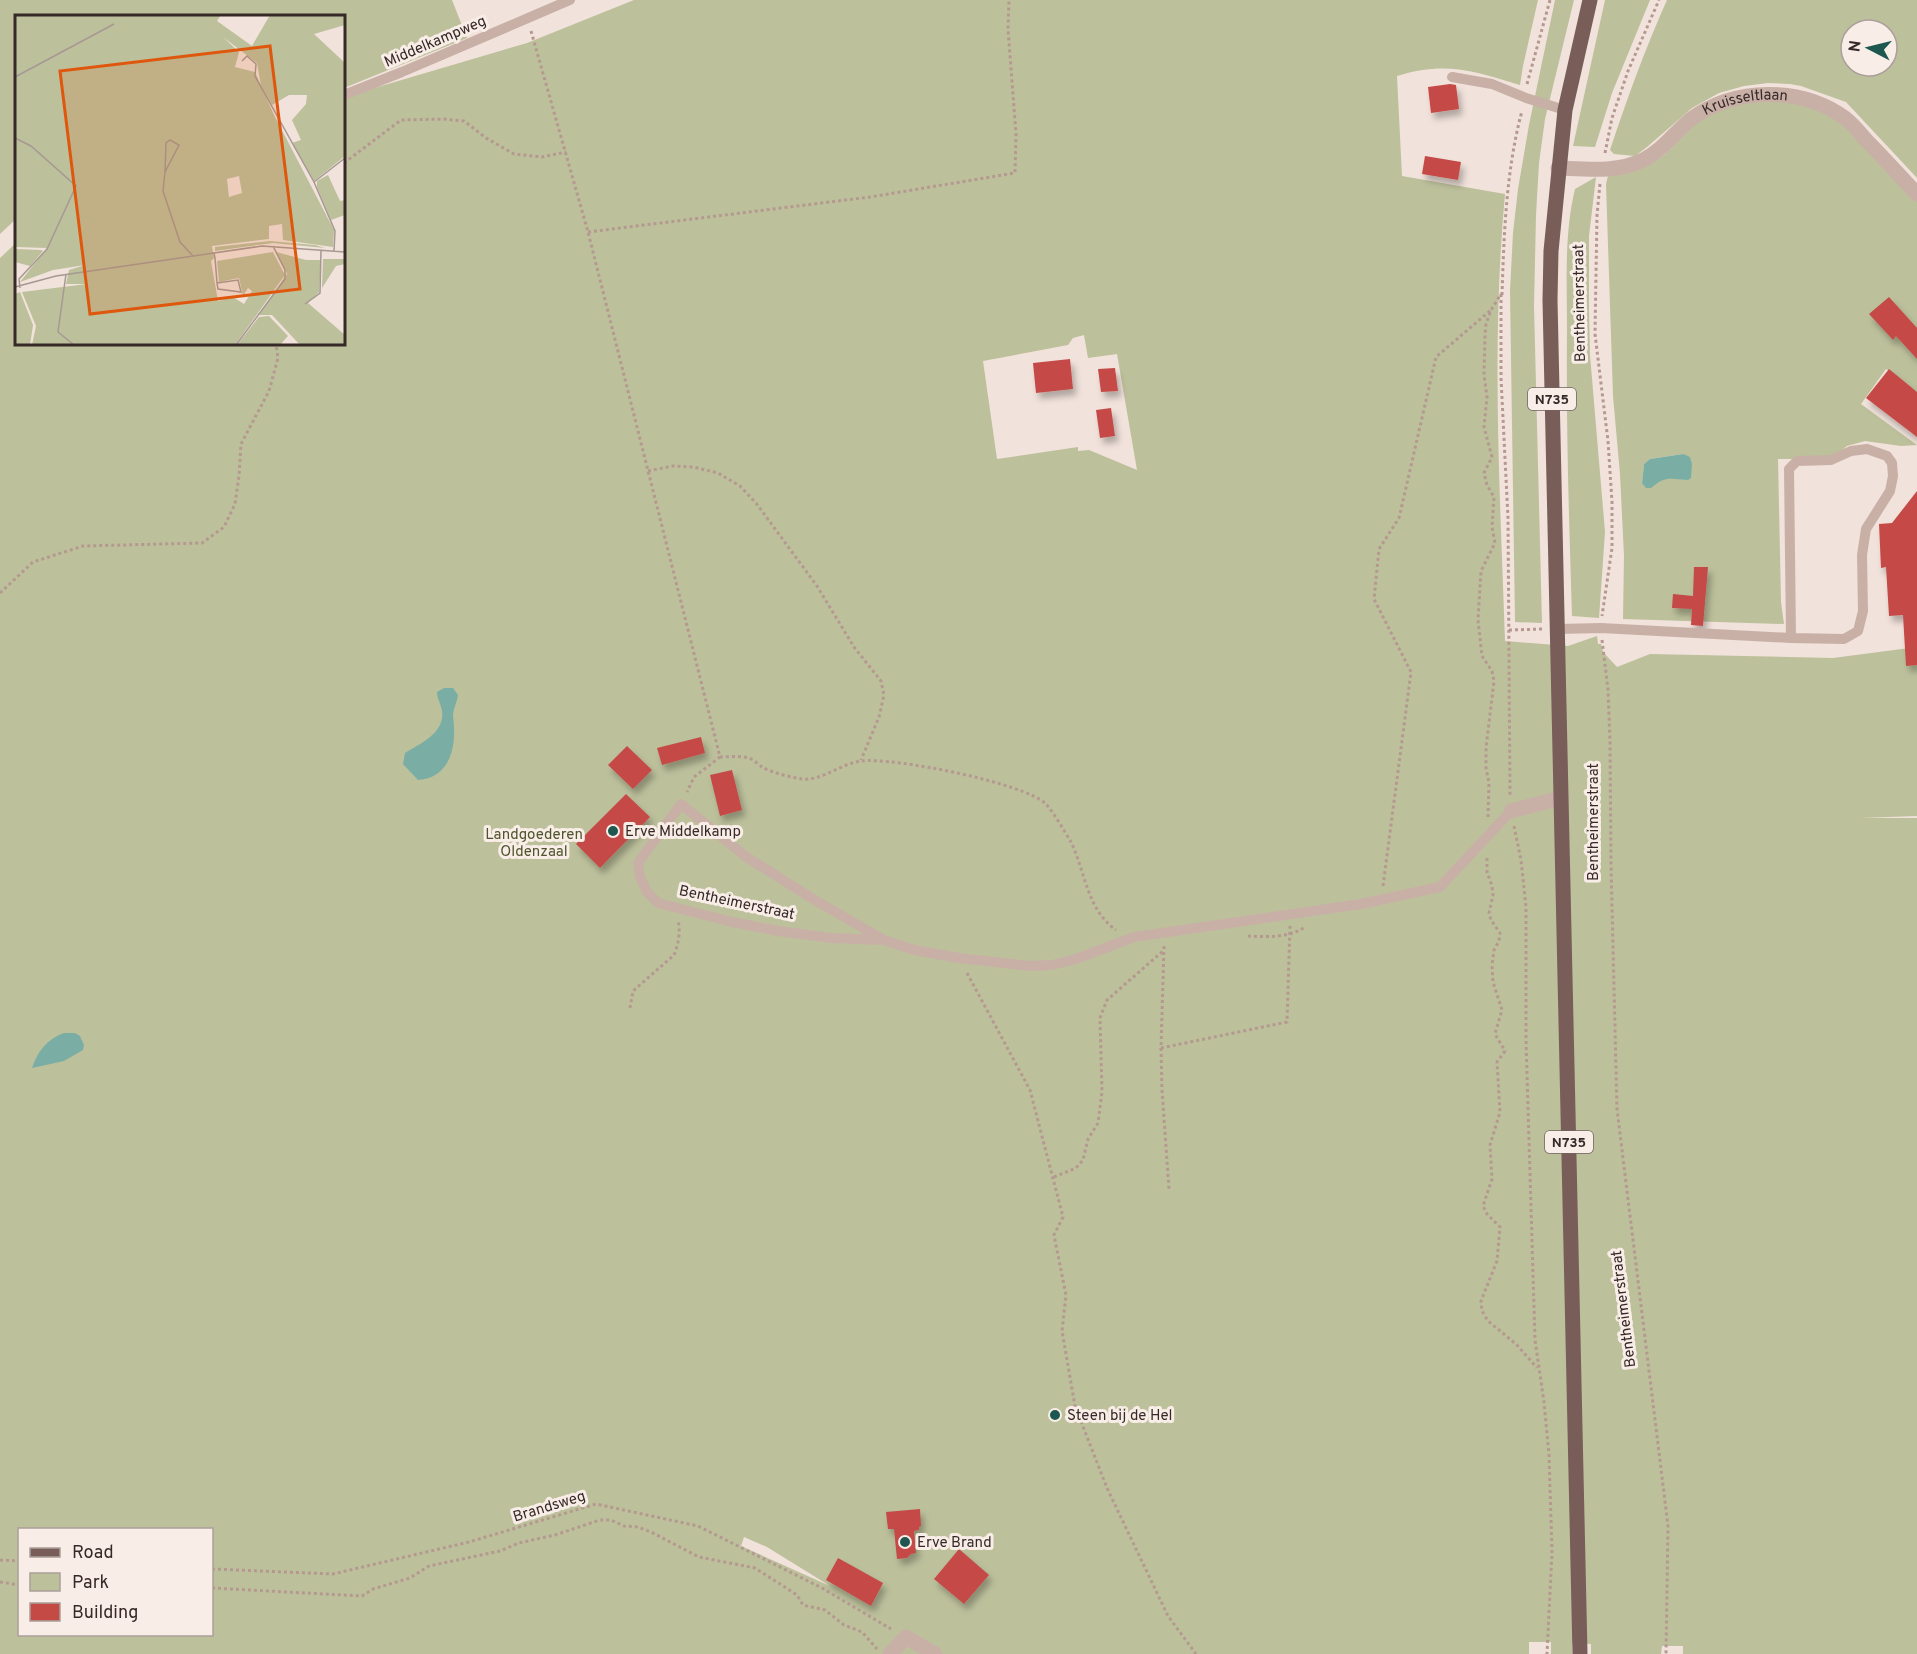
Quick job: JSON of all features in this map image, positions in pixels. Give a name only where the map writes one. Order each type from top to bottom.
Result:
[{"type":"main road","name":"Bentheimerstraat","points":[[1580,1654],[1550,300],[1551,251],[1564,110],[1590,0]]},
{"type":"street","name":"Kruisseltlaan","points":[[1558,168],[1602,169],[1632,165],[1656,152],[1693,118],[1732,100],[1760,93],[1799,98],[1817,103],[1846,118],[1917,194]]},
{"type":"street","points":[[1510,811],[1561,798]]},
{"type":"street","points":[[890,1654],[906,1637],[935,1654]]},
{"type":"lane","name":"Middelkampweg","points":[[345,95],[570,0]]},
{"type":"lane","points":[[1452,77],[1492,84],[1564,110]]},
{"type":"lane","points":[[1558,629],[1601,628],[1791,638],[1844,639],[1858,631],[1863,611],[1862,555],[1866,529],[1890,491],[1893,476],[1892,463],[1887,456],[1867,449],[1851,451],[1832,460],[1797,461],[1789,469],[1791,638]]},
{"type":"lane","name":"Bentheimerstraat","points":[[884,940],[831,938],[778,931],[658,903],[646,892],[640,878],[638,863],[681,804],[745,856],[884,940],[914,950],[1030,966],[1076,959],[1134,937],[1290,915],[1381,900],[1440,887],[1510,811]]},
{"type":"path","points":[[588,232],[870,197],[1015,173],[1016,134],[1008,29],[1009,0]]},
{"type":"path","points":[[1546,1654],[1552,1551],[1544,1402],[1535,1340],[1526,1040],[1526,907],[1521,860],[1510,811],[1508,519],[1501,378],[1501,294],[1502,309],[1506,220],[1513,150],[1526,98],[1526,88],[1550,0]]},
{"type":"path","name":"Bentheimerstraat","points":[[1659,0],[1628,71],[1612,118],[1602,169],[1597,215],[1595,334],[1612,494],[1612,537],[1601,628],[1608,689],[1610,741],[1617,1109],[1668,1526],[1666,1654]]},
{"type":"path","points":[[527,18],[588,232],[720,757]]},
{"type":"path","points":[[345,162],[401,120],[464,121],[486,138],[513,154],[542,157],[566,152]]},
{"type":"path","points":[[1381,900],[1412,672],[1374,599],[1378,549],[1400,518],[1436,357],[1491,310]]},
{"type":"path","points":[[0,593],[33,562],[83,546],[202,543],[224,527],[235,504],[241,444],[269,391],[278,358],[276,345]]},
{"type":"path","points":[[648,471],[673,466],[693,467],[718,473],[740,486],[817,586],[854,647],[882,681],[884,695],[879,717],[861,761]]},
{"type":"path","points":[[1509,630],[1558,629]]},
{"type":"path","points":[[681,804],[694,777],[720,757],[737,756],[752,759],[764,768],[803,779],[825,775],[843,766],[861,761],[886,760],[954,772],[1030,794],[1046,803],[1071,843],[1093,902],[1111,927],[1134,937]]},
{"type":"path","points":[[630,1008],[633,991],[674,955],[678,947],[680,927],[674,907]]},
{"type":"path","points":[[1161,1048],[1287,1022],[1290,915]]},
{"type":"path","points":[[1164,932],[1161,1048],[1168,1188]]},
{"type":"path","points":[[1054,1177],[1076,1168],[1083,1160],[1088,1139],[1098,1123],[1102,1092],[1100,1018],[1107,1000],[1164,951]]},
{"type":"path","points":[[959,958],[1030,1090],[1054,1177],[1063,1217],[1054,1235],[1066,1295],[1062,1331],[1075,1406],[1107,1488],[1168,1617],[1197,1654]]},
{"type":"path","name":"Brandsweg","points":[[213,1569],[333,1574],[469,1542],[596,1504],[698,1526],[822,1588],[906,1637]]},
{"type":"path","points":[[213,1588],[362,1596],[373,1589],[410,1578],[429,1566],[500,1551],[519,1543],[611,1520],[624,1526],[638,1527],[651,1532],[699,1557],[755,1568],[797,1595],[802,1605],[825,1610],[843,1625],[861,1632],[880,1654]]},
{"type":"path","points":[[0,1560],[18,1561]]},
{"type":"path","points":[[0,1582],[18,1585]]},
{"type":"green space","points":[[0,0],[452,0],[467,38],[345,88],[345,15],[15,15],[15,220],[0,234]]},
{"type":"green space","name":"Landgoederen Oldenzaal","points":[[634,0],[1538,0],[1520,85],[1459,70],[1430,69],[1397,76],[1402,176],[1505,194],[1498,306],[1498,362],[1505,641],[1568,646],[1597,636],[1598,644],[1601,644],[1603,652],[1617,667],[1650,654],[1833,658],[1917,647],[1917,816],[1861,818],[1917,818],[1917,1654],[1683,1654],[1683,1646],[1662,1646],[1661,1654],[1591,1654],[1591,1644],[1572,1643],[1572,1654],[1551,1654],[1551,1642],[1529,1642],[1529,1654],[0,1654],[0,258],[15,244],[15,345],[345,345],[345,97],[527,43]],"holes":[[[1084,335],[1088,358],[1117,354],[1137,470],[1089,450],[1078,451],[1078,447],[997,459],[983,361],[1068,345],[1073,338]],[[744,1537],[767,1547],[830,1586],[741,1546]]]},
{"type":"green space","points":[[1555,0],[1574,0],[1545,119],[1539,163],[1536,215],[1534,306],[1542,623],[1515,622],[1510,291],[1513,233],[1529,125]]},
{"type":"green space","points":[[1605,0],[1650,0],[1612,93],[1595,147],[1573,146]]},
{"type":"green space","points":[[1667,0],[1917,0],[1917,178],[1846,102],[1790,84],[1768,83],[1744,86],[1719,93],[1692,108],[1635,156],[1614,154],[1610,150]]},
{"type":"green space","points":[[1769,101],[1800,101],[1843,123],[1917,199],[1917,392],[1886,369],[1861,404],[1917,445],[1901,446],[1865,441],[1847,446],[1832,459],[1778,459],[1781,602],[1784,624],[1623,619],[1624,556],[1613,396],[1606,184],[1608,176],[1638,168],[1658,159],[1695,124],[1709,114],[1727,106]],"holes":[[[1683,454],[1688,480],[1669,478],[1642,483],[1644,464],[1650,459]]]},
{"type":"green space","points":[[1596,177],[1589,236],[1589,311],[1590,355],[1605,532],[1599,618],[1572,616],[1567,401],[1567,276],[1571,206],[1575,189]]},
{"type":"water","points":[[1683,454],[1690,457],[1691,478],[1688,480],[1665,479],[1651,488],[1646,488],[1642,483],[1644,464],[1650,459]]},
{"type":"water","points":[[444,688],[453,688],[458,695],[453,714],[454,737],[451,755],[436,775],[418,780],[403,764],[405,753],[425,741],[440,725],[442,711],[437,692]]},
{"type":"water","points":[[64,1033],[75,1033],[80,1036],[84,1045],[83,1050],[64,1061],[32,1068],[43,1047]]},
{"type":"building","points":[[1456,85],[1459,109],[1431,113],[1428,87]]},
{"type":"building","points":[[1425,156],[1461,162],[1458,180],[1422,174]]},
{"type":"building","points":[[1889,297],[1917,328],[1917,359],[1896,336],[1893,340],[1869,314]]},
{"type":"building","points":[[1070,359],[1073,389],[1036,393],[1033,363]]},
{"type":"building","points":[[1115,368],[1118,391],[1101,392],[1098,369]]},
{"type":"building","points":[[1889,369],[1917,392],[1917,437],[1866,398]]},
{"type":"building","points":[[1111,408],[1115,436],[1100,438],[1096,410]]},
{"type":"building","points":[[1917,491],[1917,665],[1906,666],[1903,615],[1889,616],[1886,567],[1881,568],[1879,524],[1892,523]]},
{"type":"building","points":[[1694,567],[1708,567],[1703,626],[1691,625],[1692,609],[1672,608],[1673,594],[1693,596]]},
{"type":"building","points":[[701,737],[705,753],[662,765],[657,748]]},
{"type":"building","points":[[627,746],[652,770],[633,789],[608,765]]},
{"type":"building","points":[[732,770],[742,810],[720,816],[710,775]]},
{"type":"building","name":"Erve Middelkamp","points":[[626,794],[650,817],[600,868],[576,844]]},
{"type":"building","name":"Erve Brand","points":[[920,1509],[921,1526],[919,1530],[914,1531],[916,1553],[907,1558],[897,1559],[894,1529],[888,1529],[886,1512]]},
{"type":"building","points":[[959,1549],[989,1575],[964,1604],[934,1579]]},
{"type":"building","points":[[838,1558],[883,1583],[871,1606],[826,1580]]},
{"type":"place","name":"Erve Middelkamp","points":[[613,831]]},
{"type":"place","name":"Steen bij de Hel","points":[[1055,1415]]},
{"type":"place","name":"Erve Brand","points":[[905,1542]]}]
